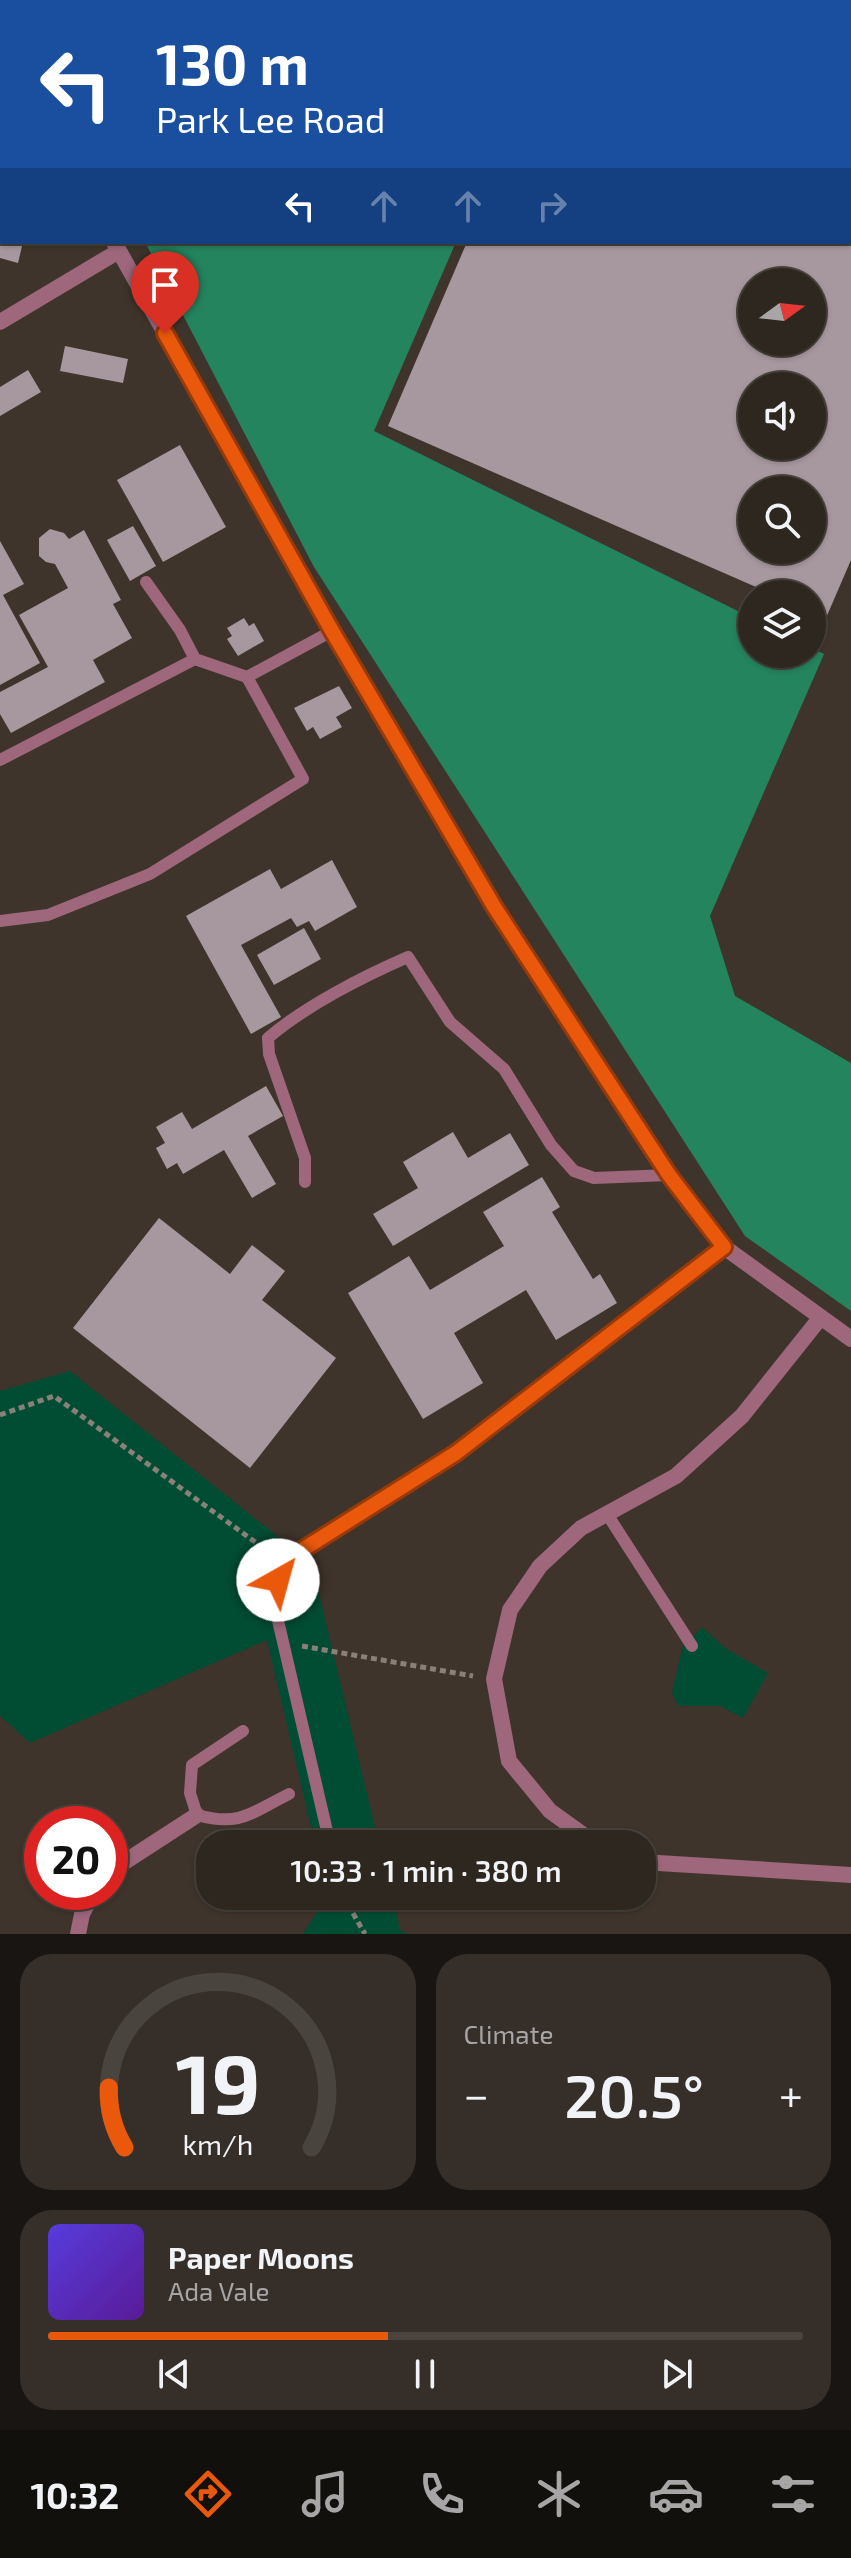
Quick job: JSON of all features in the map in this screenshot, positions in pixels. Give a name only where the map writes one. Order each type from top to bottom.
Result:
[{"type":"street","points":[[0,322],[116,247],[332,631],[495,908],[669,1175],[724,1247],[851,1339]]},
{"type":"street","points":[[576,1830],[550,1811],[509,1761],[494,1679],[510,1610],[540,1566],[581,1528],[676,1476],[742,1416],[821,1317]]},
{"type":"street","points":[[128,1860],[197,1815]]},
{"type":"street","points":[[656,1863],[851,1875]]},
{"type":"street","points":[[78,1934],[84,1910]]},
{"type":"lane","points":[[0,921],[48,915],[150,874],[303,779],[247,677],[195,659],[180,630],[146,582]]},
{"type":"lane","points":[[247,677],[332,631]]},
{"type":"lane","points":[[0,760],[195,659]]},
{"type":"lane","points":[[305,1182],[305,1158],[273,1066],[268,1038],[283,1025],[362,979],[408,957],[450,1022],[504,1069],[551,1145],[574,1171],[594,1178],[669,1175]]},
{"type":"lane","points":[[327,1830],[273,1599],[283,1562],[456,1453],[724,1247]]},
{"type":"lane","points":[[607,1514],[692,1646]]},
{"type":"lane","points":[[243,1731],[192,1765],[190,1793],[197,1815],[233,1821],[289,1794]]},
{"type":"path","points":[[0,1415],[54,1396],[283,1562]]},
{"type":"path","points":[[283,1643],[494,1679]]},
{"type":"path","points":[[351,1910],[365,1934]]},
{"type":"green space","points":[[146,244],[455,244],[374,431],[738,611],[738,668],[818,668],[710,916],[735,996],[851,1063],[851,1311],[745,1236],[314,567]]},
{"type":"green space","points":[[70,1371],[282,1540],[310,1556],[376,1830],[312,1830],[267,1640],[30,1743],[0,1716],[0,1391]]},
{"type":"green space","points":[[702,1627],[725,1648],[768,1673],[743,1718],[720,1706],[678,1706],[672,1693],[682,1648]]},
{"type":"green space","points":[[318,1910],[395,1910],[400,1930],[407,1934],[303,1934]]},
{"type":"building","points":[[0,244],[23,244],[18,263],[0,258]]},
{"type":"building","points":[[466,244],[851,244],[851,560],[826,618],[826,580],[740,580],[388,426]]},
{"type":"building","points":[[65,346],[128,359],[123,383],[60,371]]},
{"type":"building","points":[[28,370],[41,392],[0,416],[0,387]]},
{"type":"building","points":[[180,445],[226,527],[163,562],[117,480]]},
{"type":"building","points":[[133,526],[156,566],[130,581],[107,540]]},
{"type":"building","points":[[50,529],[64,533],[69,539],[84,530],[121,600],[113,604],[132,638],[93,660],[105,682],[11,733],[0,714],[0,692],[48,667],[19,615],[68,588],[55,564],[39,556],[39,538]]},
{"type":"building","points":[[0,541],[24,584],[3,595],[40,663],[0,685]]},
{"type":"building","points":[[244,618],[249,626],[254,623],[264,641],[238,656],[227,639],[232,636],[227,628]]},
{"type":"building","points":[[339,686],[352,708],[336,717],[342,727],[320,739],[313,727],[307,731],[294,708]]},
{"type":"building","points":[[332,860],[357,907],[315,931],[309,921],[297,927],[291,918],[241,945],[281,1017],[251,1034],[186,916],[270,869],[281,889]]},
{"type":"building","points":[[304,928],[321,959],[274,985],[257,955]]},
{"type":"building","points":[[266,1086],[283,1116],[248,1136],[276,1184],[252,1198],[224,1150],[183,1174],[177,1163],[167,1169],[156,1148],[165,1143],[156,1127],[182,1112],[192,1129]]},
{"type":"building","points":[[453,1132],[468,1158],[510,1133],[529,1165],[393,1246],[373,1214],[418,1188],[403,1162]]},
{"type":"building","points":[[542,1177],[560,1207],[552,1212],[593,1279],[600,1274],[617,1303],[556,1340],[526,1290],[454,1333],[483,1383],[423,1419],[348,1293],[409,1256],[430,1290],[504,1246],[483,1212]]},
{"type":"building","points":[[159,1218],[230,1274],[252,1245],[285,1271],[262,1300],[336,1358],[250,1468],[73,1328]]},
{"type":"route","points":[[165,333],[332,631],[495,908],[669,1175],[724,1247],[456,1453],[283,1562],[278,1580]]}]
